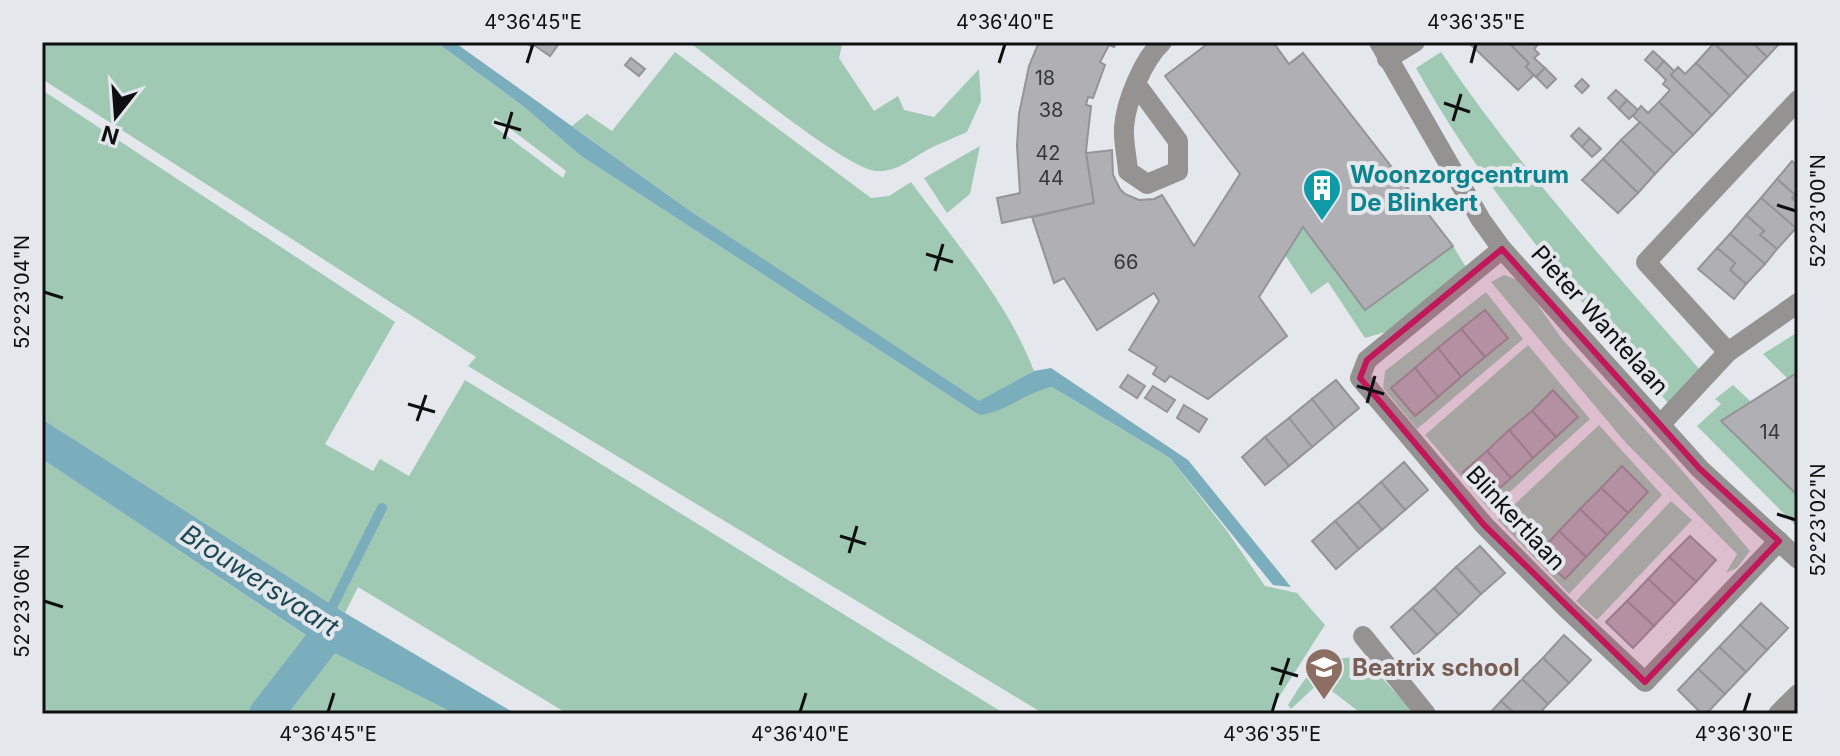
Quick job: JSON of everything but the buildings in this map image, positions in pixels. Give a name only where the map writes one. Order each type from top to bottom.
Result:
[{"type":"street","points":[[1136,84],[1154,49],[1162,42]]},
{"type":"street","points":[[1383,50],[1415,42]]},
{"type":"street","name":"Pieter Wantelaan","points":[[1383,50],[1481,220],[1502,249],[1700,469],[1798,559]]},
{"type":"street","points":[[1728,352],[1646,262],[1798,100]]},
{"type":"street","name":"Blinkertlaan","points":[[1502,249],[1367,360],[1360,378],[1484,525],[1645,682],[1779,541]]},
{"type":"street","points":[[1660,425],[1728,352],[1798,303]]},
{"type":"street","points":[[1363,636],[1426,714]]},
{"type":"street","points":[[1778,714],[1798,694]]},
{"type":"highlighted area","points":[[1502,249],[1700,469],[1779,541],[1645,682],[1484,525],[1360,378],[1367,360]]},
{"type":"green space","points":[[42,42],[436,42],[523,106],[581,156],[979,415],[1034,390],[1052,387],[1170,458],[1265,586],[1297,593],[1325,625],[1268,714],[1044,714],[468,366],[476,357],[42,79]],"holes":[[[495,117],[566,171],[563,178],[491,124]]]},
{"type":"green space","points":[[689,42],[843,42],[839,58],[874,111],[898,96],[904,110],[934,117],[979,69],[981,101],[967,132],[932,147],[898,167],[877,171],[861,166],[812,136]]},
{"type":"green space","points":[[675,52],[871,198],[889,196],[911,182],[995,296],[1034,371],[979,402],[689,210],[572,126],[587,114],[612,131]]},
{"type":"green space","points":[[1441,52],[1533,175],[1701,371],[1668,403],[1533,242],[1471,157],[1416,68]]},
{"type":"green space","points":[[42,90],[395,322],[325,444],[373,471],[380,459],[409,476],[465,380],[1005,714],[568,714],[358,587],[345,613],[42,419]]},
{"type":"green space","points":[[980,146],[970,194],[947,213],[924,178]]},
{"type":"green space","points":[[1303,227],[1365,309],[1453,246],[1467,269],[1389,331],[1365,338],[1328,282],[1311,294],[1285,255]]},
{"type":"green space","points":[[1504,275],[1521,281],[1562,339],[1680,468],[1750,551],[1737,568],[1726,573],[1737,554],[1626,443],[1491,282]]},
{"type":"green space","points":[[1486,292],[1523,339],[1417,429],[1383,388],[1385,371]]},
{"type":"green space","points":[[1798,332],[1798,528],[1697,426],[1721,404],[1715,399],[1733,385],[1766,416],[1796,387],[1763,354]]},
{"type":"green space","points":[[1528,345],[1590,419],[1490,510],[1425,435]]},
{"type":"green space","points":[[1599,425],[1662,495],[1569,594],[1498,520]]},
{"type":"green space","points":[[42,459],[320,645],[455,714],[42,714]]},
{"type":"green space","points":[[1671,501],[1692,520],[1597,620],[1576,601]]},
{"type":"green space","points":[[1357,657],[1373,668],[1415,714],[1362,714],[1320,682],[1291,709],[1288,705],[1308,675],[1322,664]]},
{"type":"water","points":[[436,42],[454,42],[689,210],[979,401],[1034,371],[1051,368],[1188,460],[1291,587],[1273,585],[1170,458],[1052,387],[979,415],[581,156],[523,106]]},
{"type":"water","name":"Brouwersvaart","points":[[42,419],[345,613],[516,714],[455,714],[325,648],[42,459]]},
{"type":"waterway","name":"Brouwersvaart","points":[[327,617],[382,508]]},
{"type":"waterway","name":"Brouwersvaart","points":[[266,714],[333,628]]},
{"type":"place","name":"Woonzorgcentrum De Blinkert","points":[[1322,222]]},
{"type":"place","name":"Beatrix school","points":[[1324,701]]}]
